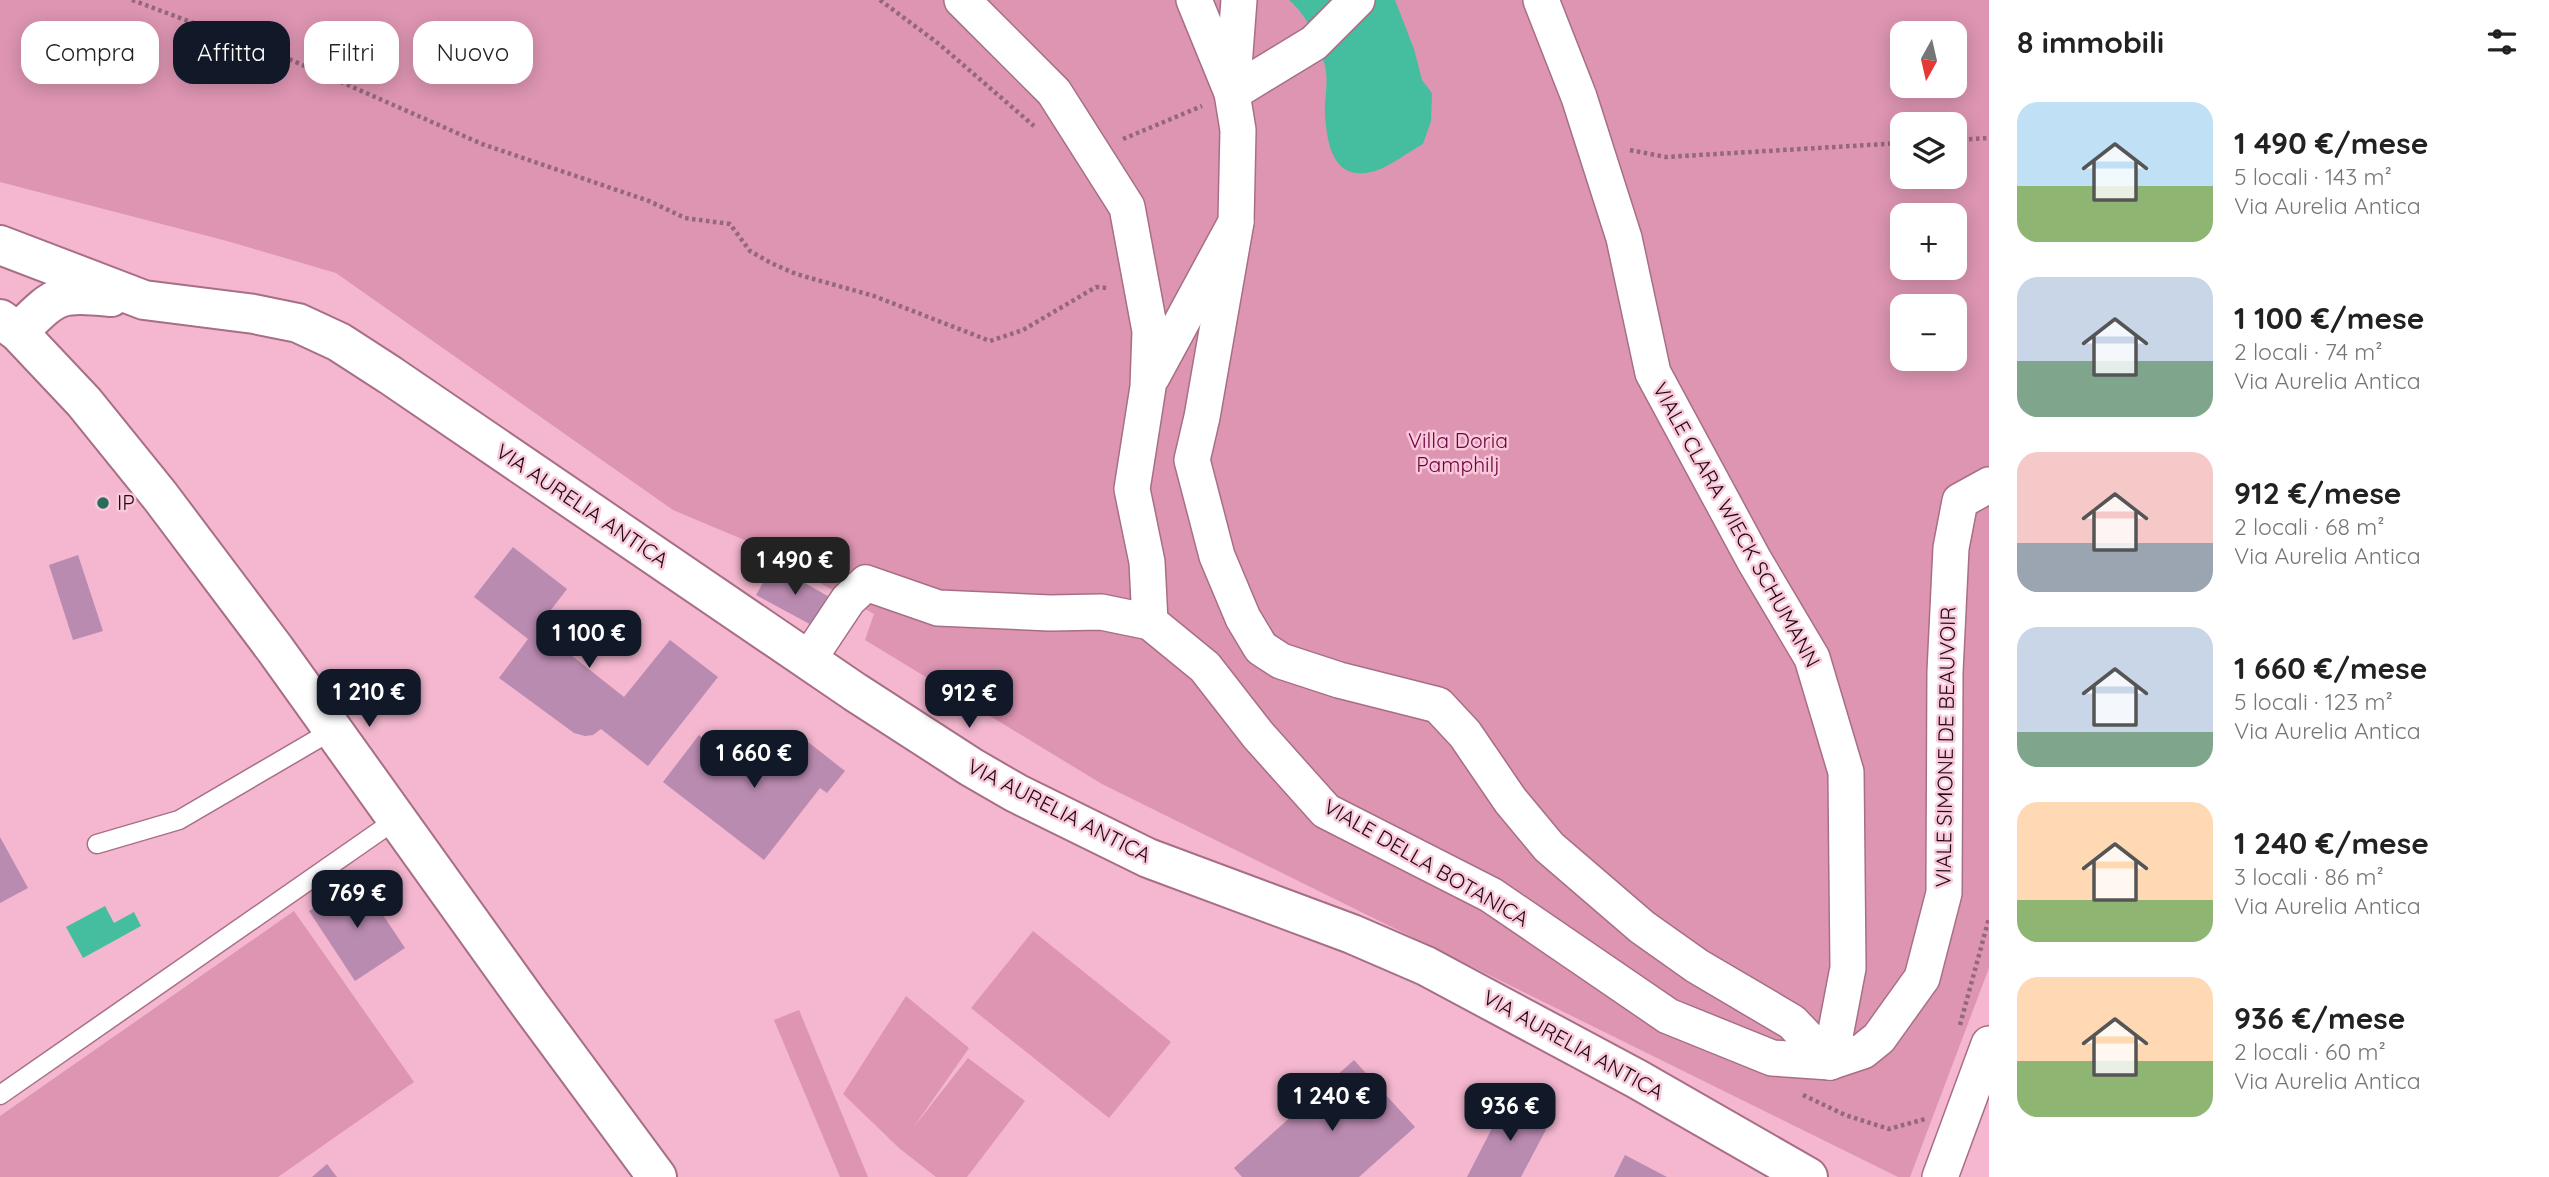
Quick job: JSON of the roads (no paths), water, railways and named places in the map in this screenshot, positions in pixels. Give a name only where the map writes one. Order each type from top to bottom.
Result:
[{"type":"street","points":[[808,660],[848,600],[866,583],[938,608],[1050,613],[1101,612],[1150,622],[1147,562],[1132,489],[1147,387],[1150,331],[1127,207],[1054,92],[962,0]]},
{"type":"street","points":[[1194,0],[1232,93]]},
{"type":"street","points":[[1238,0],[1232,93],[1238,130],[1236,222],[1192,460],[1217,556],[1243,618],[1261,648],[1281,661],[1339,680],[1438,705],[1465,734],[1510,800],[1549,847],[1642,927],[1698,966],[1792,1022],[1830,1062]]},
{"type":"street","points":[[1232,93],[1314,43],[1357,0]]},
{"type":"street","name":"VIALE CLARA WIECK SCHUMANN","points":[[1541,0],[1579,97],[1625,238],[1653,373],[1754,560],[1812,658],[1846,772],[1848,968],[1830,1062]]},
{"type":"street","points":[[1147,387],[1236,222]]},
{"type":"street","name":"VIA AURELIA ANTICA","points":[[0,245],[144,300],[272,317],[307,327],[339,342],[808,660],[971,767],[1061,817],[1148,858],[1352,933],[1426,965],[1637,1079],[1808,1177]]},
{"type":"street","points":[[144,300],[86,295],[56,298],[9,326],[99,420],[160,496],[657,1177]]},
{"type":"street","name":"VIALE SIMONE DE BEAUVOIR","points":[[1786,1060],[1830,1062],[1863,1051],[1879,1038],[1922,978],[1944,893],[1945,671],[1951,548],[1961,501],[1989,485]]},
{"type":"street","name":"VIALE DELLA BOTANICA","points":[[1150,622],[1205,667],[1258,735],[1326,811],[1491,895],[1668,1016],[1772,1058],[1786,1060]]},
{"type":"street","points":[[1940,1177],[1989,1044]]},
{"type":"lane","points":[[97,844],[179,820],[333,730]]},
{"type":"lane","points":[[0,1095],[397,819]]},
{"type":"place","name":"IP","points":[[103,503]]},
{"type":"park label","name":"Villa Doria Pamphilj","points":[[1458,453]]}]
